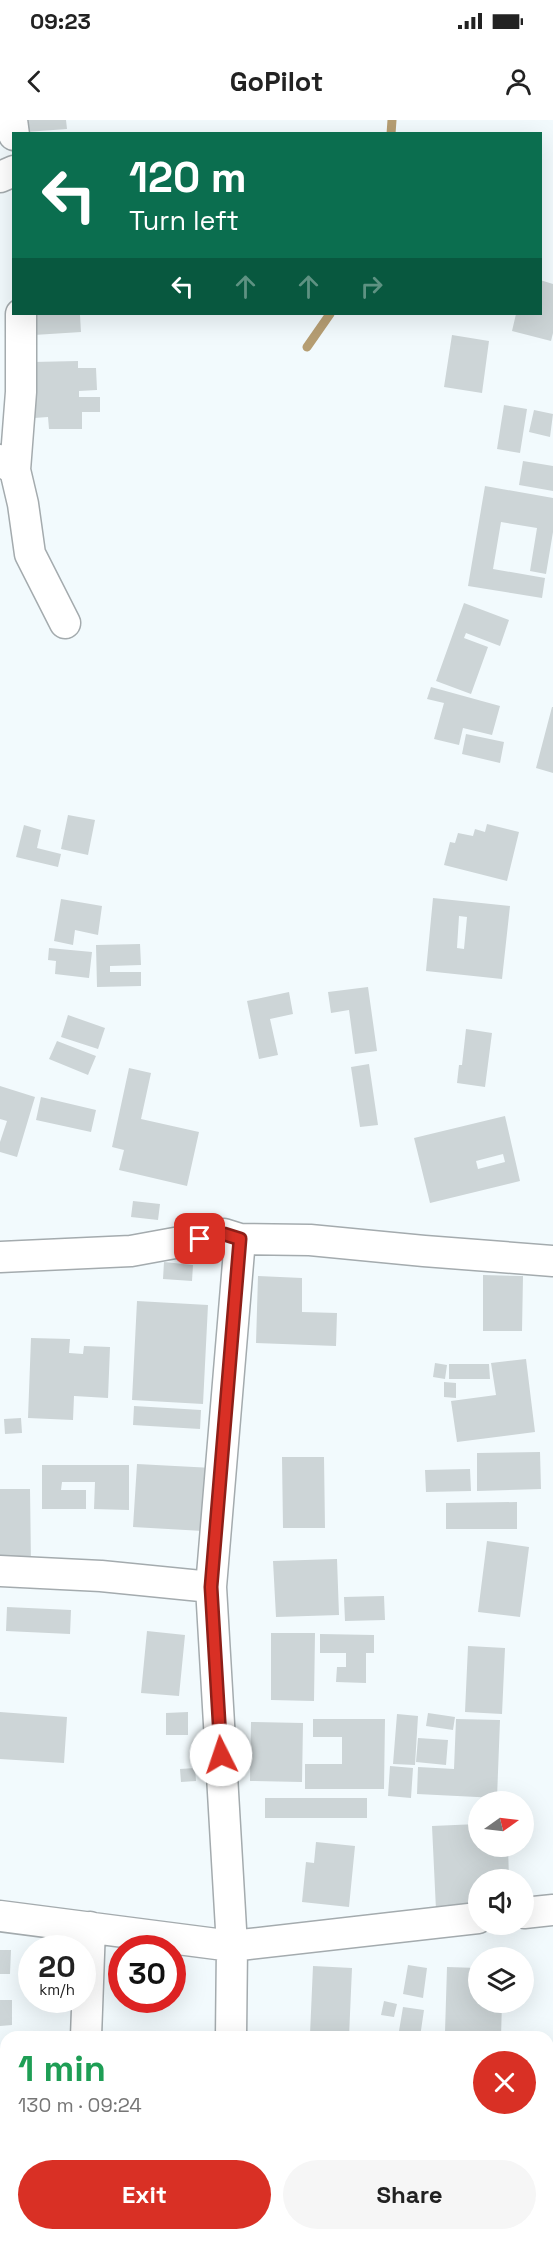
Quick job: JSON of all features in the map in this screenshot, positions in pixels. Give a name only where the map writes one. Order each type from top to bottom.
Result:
[{"type":"street","points":[[21,315],[21,392],[7,465],[23,504],[30,554],[64,623]]},
{"type":"street","points":[[0,1257],[131,1251],[224,1234],[240,1239],[310,1240],[553,1261]]},
{"type":"street","points":[[231,2031],[232,1946],[211,1587],[240,1239]]},
{"type":"street","points":[[0,1571],[101,1576],[211,1587]]},
{"type":"street","points":[[534,1912],[553,1910]]},
{"type":"street","points":[[0,1916],[232,1946],[468,1919]]},
{"type":"street","points":[[86,2031],[90,1928]]},
{"type":"building","points":[[25,120],[66,120],[67,129],[26,132]]},
{"type":"building","points":[[542,281],[553,284],[551,341],[512,331],[516,315],[542,315]]},
{"type":"building","points":[[33,315],[80,315],[81,332],[34,335]]},
{"type":"building","points":[[452,335],[489,341],[482,393],[444,387]]},
{"type":"building","points":[[78,361],[78,368],[96,368],[97,390],[79,391],[79,397],[100,397],[100,412],[82,412],[82,429],[49,429],[48,417],[34,418],[33,362]]},
{"type":"building","points":[[504,405],[527,409],[520,453],[497,449]]},
{"type":"building","points":[[534,410],[553,414],[550,437],[529,432]]},
{"type":"building","points":[[523,461],[553,466],[553,491],[519,485]]},
{"type":"building","points":[[485,486],[553,498],[553,532],[546,574],[530,571],[537,528],[501,522],[493,569],[545,578],[542,598],[468,586]]},
{"type":"building","points":[[464,603],[509,620],[500,646],[466,633],[464,638],[488,647],[471,694],[436,681]]},
{"type":"building","points":[[431,687],[500,706],[492,735],[463,728],[459,745],[434,739],[444,703],[427,699]]},
{"type":"building","points":[[553,707],[553,773],[536,768]]},
{"type":"building","points":[[466,734],[504,742],[500,763],[462,754]]},
{"type":"building","points":[[68,815],[95,820],[88,855],[61,849]]},
{"type":"building","points":[[487,824],[519,832],[507,881],[444,865],[450,842],[455,843],[458,833],[473,836],[475,829],[485,832]]},
{"type":"building","points":[[24,825],[41,830],[37,848],[61,854],[58,867],[16,857]]},
{"type":"building","points":[[433,898],[510,906],[502,979],[426,971]],"holes":[[[459,916],[467,917],[464,949],[457,948]]]},
{"type":"building","points":[[61,899],[102,906],[98,935],[75,930],[73,945],[54,941]]},
{"type":"building","points":[[140,944],[141,965],[110,966],[110,972],[141,972],[141,986],[97,987],[96,945]]},
{"type":"building","points":[[49,948],[92,952],[89,978],[55,974],[56,961],[48,960]]},
{"type":"building","points":[[368,987],[377,1051],[355,1054],[349,1010],[331,1013],[328,992]]},
{"type":"building","points":[[289,992],[293,1014],[270,1019],[278,1055],[259,1059],[247,1001]]},
{"type":"building","points":[[68,1015],[105,1028],[98,1049],[61,1037]]},
{"type":"building","points":[[466,1029],[492,1033],[485,1087],[457,1083],[459,1065],[462,1065]]},
{"type":"building","points":[[57,1041],[96,1056],[88,1075],[49,1059]]},
{"type":"building","points":[[369,1064],[378,1125],[360,1127],[351,1067]]},
{"type":"building","points":[[129,1068],[151,1073],[141,1119],[199,1132],[187,1186],[119,1170],[124,1150],[112,1147]]},
{"type":"building","points":[[0,1086],[35,1097],[17,1157],[0,1152],[0,1142],[7,1121],[0,1119]]},
{"type":"building","points":[[41,1097],[96,1110],[91,1132],[36,1120]]},
{"type":"building","points":[[505,1116],[520,1181],[430,1203],[414,1138]],"holes":[[[503,1154],[505,1162],[478,1169],[476,1161]]]},
{"type":"building","points":[[133,1201],[160,1204],[158,1220],[131,1217]]},
{"type":"building","points":[[164,1262],[193,1265],[192,1281],[163,1279]]},
{"type":"building","points":[[483,1275],[523,1276],[522,1331],[483,1331]]},
{"type":"building","points":[[258,1276],[302,1278],[302,1312],[337,1313],[336,1346],[256,1343]]},
{"type":"building","points":[[137,1301],[208,1305],[203,1404],[132,1400]]},
{"type":"building","points":[[31,1338],[70,1339],[69,1353],[83,1354],[84,1346],[110,1347],[108,1398],[74,1396],[73,1420],[28,1418]]},
{"type":"building","points":[[526,1359],[535,1432],[457,1442],[451,1401],[496,1395],[491,1363]]},
{"type":"building","points":[[435,1363],[447,1365],[445,1379],[433,1377]]},
{"type":"building","points":[[449,1364],[489,1364],[490,1379],[449,1379]]},
{"type":"building","points":[[444,1382],[456,1383],[456,1398],[444,1397]]},
{"type":"building","points":[[134,1406],[201,1410],[200,1429],[133,1425]]},
{"type":"building","points":[[21,1418],[22,1433],[5,1434],[4,1419]]},
{"type":"building","points":[[540,1452],[541,1489],[477,1491],[477,1453]]},
{"type":"building","points":[[282,1457],[324,1457],[325,1528],[283,1528]]},
{"type":"building","points":[[137,1464],[213,1468],[203,1531],[133,1527]]},
{"type":"building","points":[[42,1465],[129,1465],[129,1510],[94,1509],[95,1482],[62,1482],[61,1490],[86,1490],[86,1509],[42,1509]]},
{"type":"building","points":[[470,1469],[471,1491],[426,1492],[425,1470]]},
{"type":"building","points":[[0,1489],[30,1489],[31,1563],[0,1563]]},
{"type":"building","points":[[517,1502],[517,1529],[446,1529],[446,1503]]},
{"type":"building","points":[[487,1541],[529,1547],[520,1617],[478,1612]]},
{"type":"building","points":[[337,1559],[339,1615],[276,1617],[273,1561]]},
{"type":"building","points":[[384,1596],[385,1620],[345,1621],[344,1597]]},
{"type":"building","points":[[7,1607],[71,1610],[70,1634],[6,1631]]},
{"type":"building","points":[[147,1631],[185,1635],[179,1696],[141,1693]]},
{"type":"building","points":[[271,1633],[315,1633],[314,1701],[271,1700]]},
{"type":"building","points":[[320,1634],[374,1635],[374,1653],[366,1653],[366,1683],[336,1682],[337,1667],[346,1667],[346,1653],[320,1653]]},
{"type":"building","points":[[468,1646],[505,1648],[502,1714],[465,1712]]},
{"type":"building","points":[[0,1712],[67,1717],[64,1763],[0,1759]]},
{"type":"building","points":[[188,1712],[188,1735],[166,1735],[166,1713]]},
{"type":"building","points":[[428,1713],[455,1717],[453,1730],[426,1726]]},
{"type":"building","points":[[397,1714],[418,1716],[415,1765],[393,1764]]},
{"type":"building","points":[[313,1719],[385,1719],[384,1789],[305,1789],[305,1764],[342,1764],[342,1737],[313,1737]]},
{"type":"building","points":[[456,1719],[500,1720],[497,1791],[468,1791],[468,1797],[417,1794],[418,1767],[454,1769]]},
{"type":"building","points":[[251,1722],[303,1723],[302,1782],[250,1781]]},
{"type":"building","points":[[418,1738],[448,1740],[446,1765],[416,1762]]},
{"type":"building","points":[[390,1766],[413,1768],[411,1798],[388,1796]]},
{"type":"building","points":[[195,1768],[196,1781],[181,1782],[180,1769]]},
{"type":"building","points":[[265,1798],[367,1798],[367,1818],[265,1818]]},
{"type":"building","points":[[468,1824],[468,1857],[508,1857],[509,1869],[468,1869],[468,1908],[436,1910],[432,1826]]},
{"type":"building","points":[[316,1842],[355,1846],[349,1907],[302,1902],[306,1862],[314,1863]]},
{"type":"building","points":[[0,1950],[11,1950],[10,1974],[0,1974]]},
{"type":"building","points":[[408,1965],[427,1968],[423,1998],[403,1994]]},
{"type":"building","points":[[313,1966],[352,1968],[349,2031],[310,2031]]},
{"type":"building","points":[[447,1967],[468,1968],[468,2013],[502,2013],[501,2031],[445,2031]]},
{"type":"building","points":[[0,2000],[12,2000],[12,2025],[0,2026]]},
{"type":"building","points":[[384,2001],[397,2004],[394,2017],[381,2015]]},
{"type":"building","points":[[403,2007],[424,2010],[421,2031],[399,2031]]},
{"type":"waterway","points":[[391,132],[392,120]]},
{"type":"waterway","points":[[307,347],[329,315]]},
{"type":"route","points":[[200,1239],[224,1234],[240,1239],[211,1587],[221,1755]]}]
